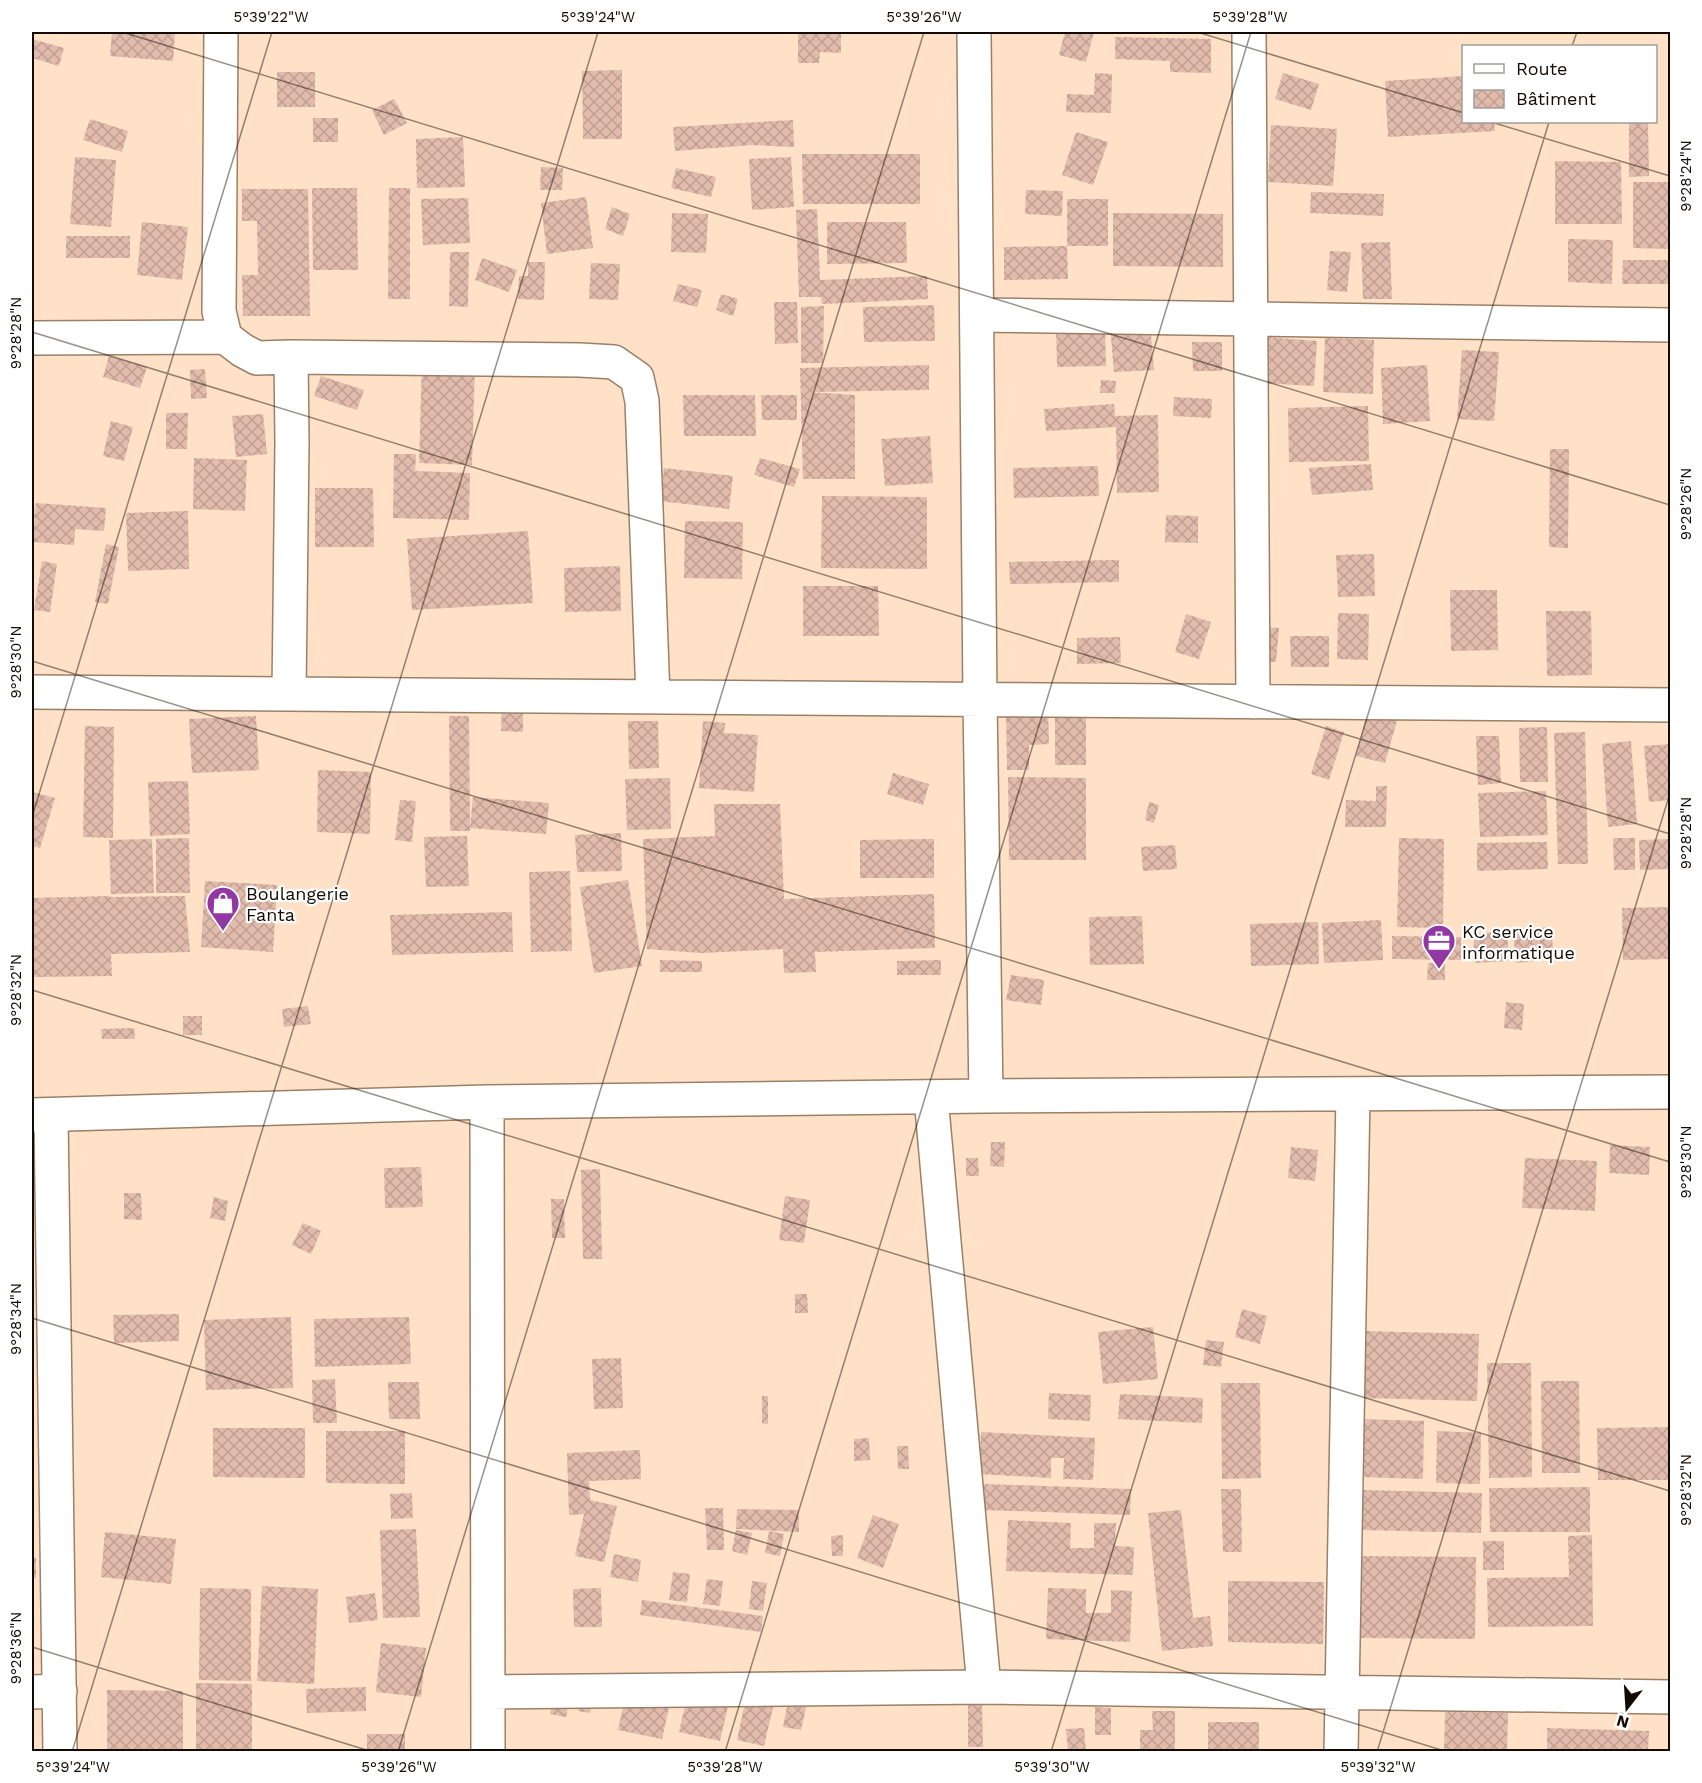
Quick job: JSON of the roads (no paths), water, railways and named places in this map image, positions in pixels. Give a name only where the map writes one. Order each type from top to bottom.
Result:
[{"type":"street","points":[[221,32],[219,311],[225,336],[242,350],[257,358],[580,360],[614,362],[637,378],[642,401],[653,697]]},
{"type":"street","points":[[974,32],[986,1096]]},
{"type":"street","points":[[1249,32],[1252,702]]},
{"type":"street","points":[[977,315],[1671,325]]},
{"type":"street","points":[[32,338],[225,336]]},
{"type":"street","points":[[290,694],[291,357]]},
{"type":"street","points":[[32,692],[1671,705]]},
{"type":"street","points":[[60,1752],[46,1692],[41,1115],[487,1102],[1671,1092]]},
{"type":"street","points":[[1341,1752],[1353,1095]]},
{"type":"street","points":[[931,1097],[984,1687]]},
{"type":"street","points":[[487,1102],[488,1752]]},
{"type":"street","points":[[488,1692],[984,1687],[1671,1697]]},
{"type":"place","name":"Boulangerie Fanta","points":[[223,932]]},
{"type":"place","name":"KC service informatique","points":[[1439,970]]}]
